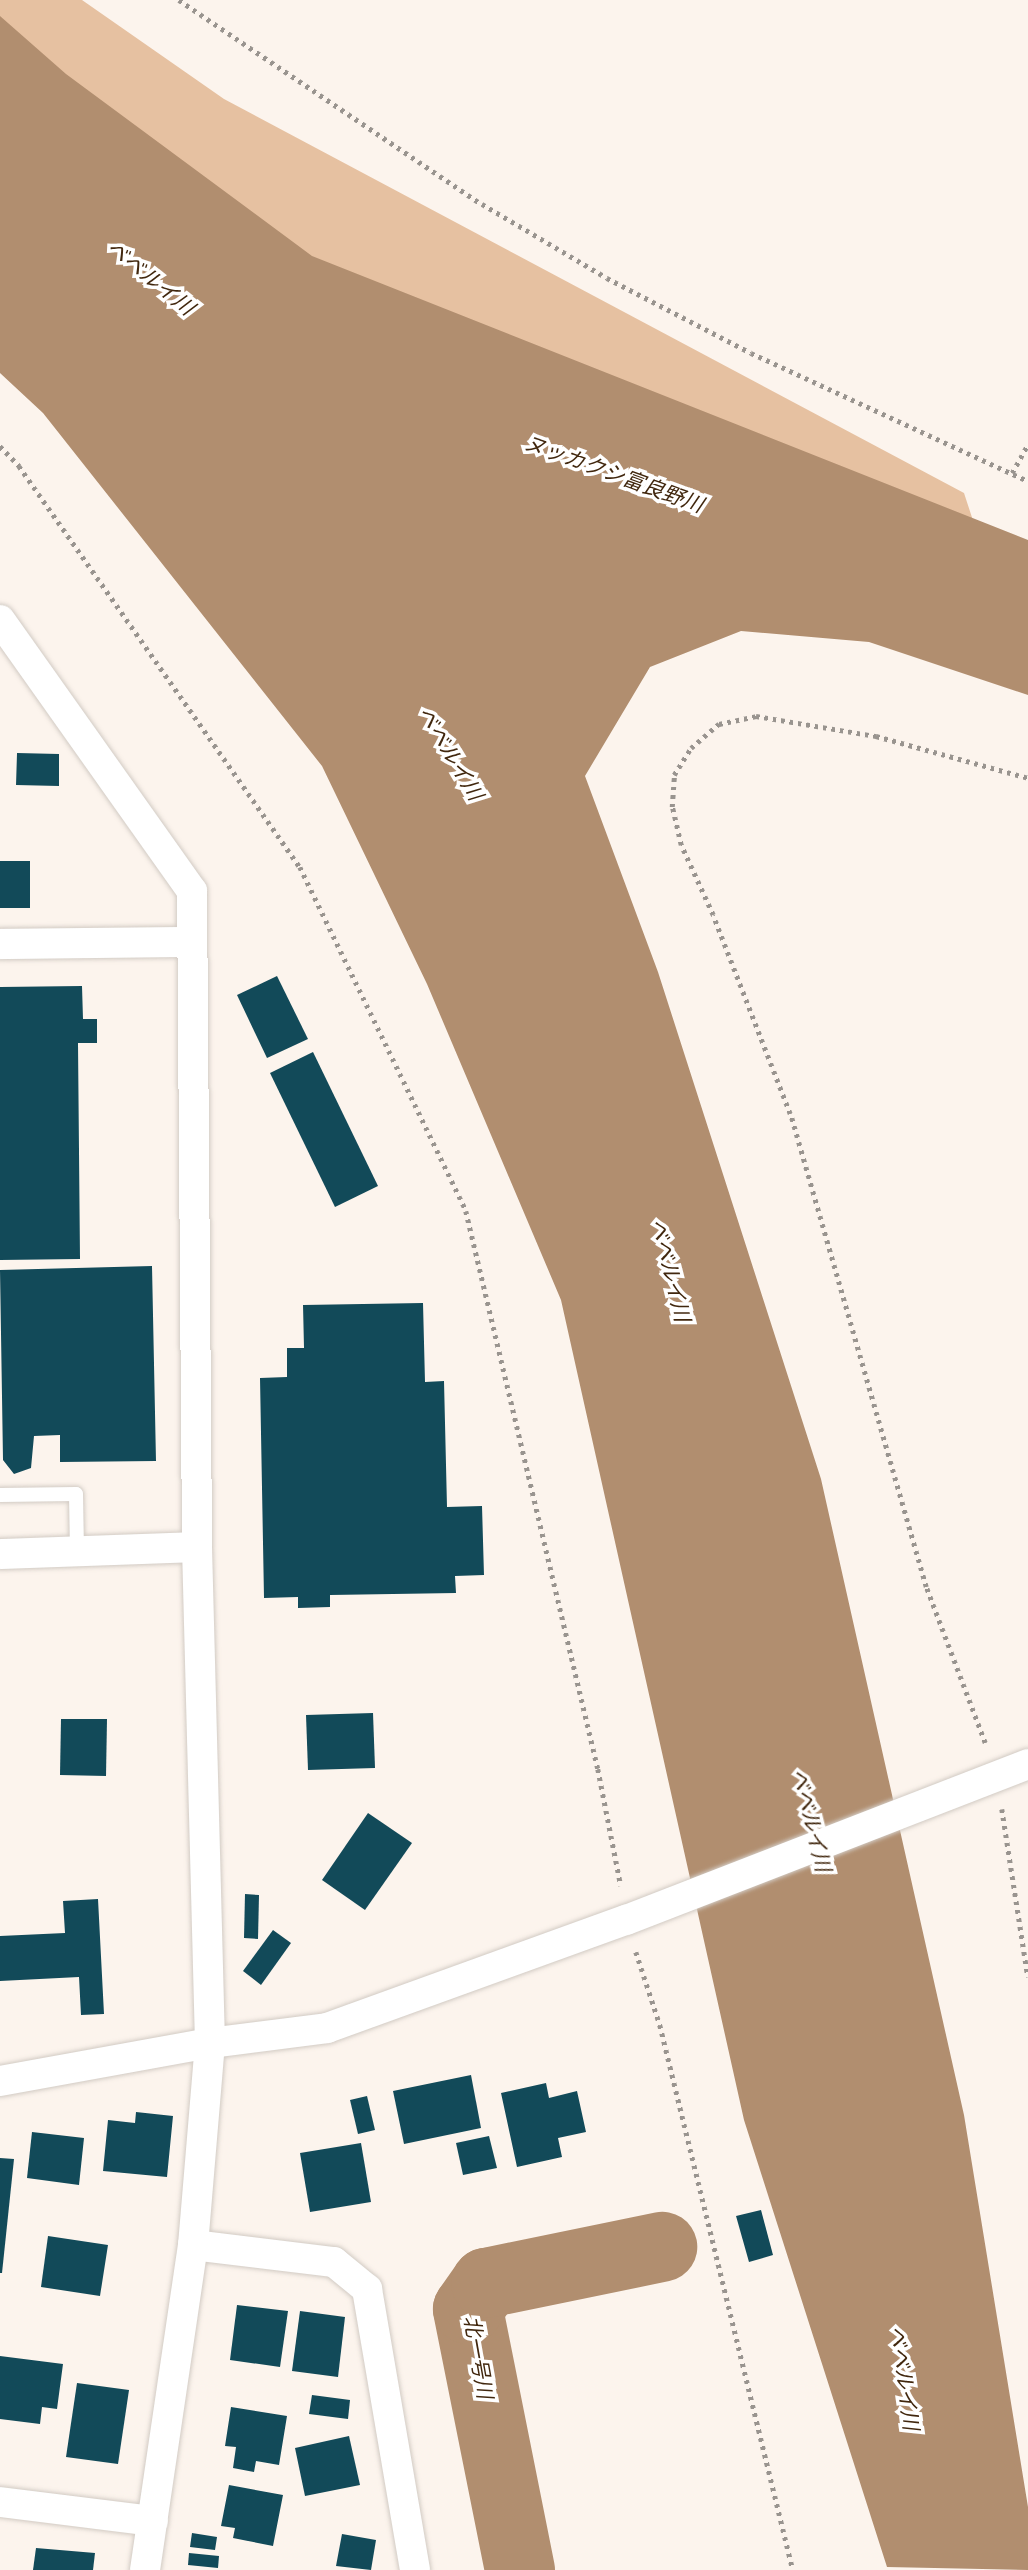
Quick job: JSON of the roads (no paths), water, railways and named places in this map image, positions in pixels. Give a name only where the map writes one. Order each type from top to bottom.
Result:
[{"type":"street","points":[[0,620],[192,891],[190,942],[197,1547],[210,2043],[193,2245],[145,2570]]},
{"type":"street","points":[[0,944],[190,942]]},
{"type":"street","points":[[0,1554],[197,1547]]},
{"type":"street","points":[[0,2081],[210,2043],[327,2028],[636,1916],[1028,1764]]},
{"type":"street","points":[[193,2245],[334,2262],[367,2289],[415,2570]]},
{"type":"street","points":[[0,2502],[153,2521]]},
{"type":"lane","points":[[0,1495],[76,1494],[77,1552]]},
{"type":"water","points":[[0,16],[66,74],[312,256],[1028,540],[1028,695],[869,642],[741,631],[650,667],[585,776],[658,972],[821,1479],[964,2115],[1028,2507],[1028,2570],[887,2567],[744,2120],[561,1300],[427,984],[322,766],[43,413],[0,373]]},
{"type":"waterway","name":"北一号川","points":[[520,2570],[468,2309],[486,2283],[662,2247]]},
{"type":"water label","name":"ベベルイ川","points":[[151,277]]},
{"type":"water label","name":"ヌッカクシ富良野川","points":[[614,473]]},
{"type":"water label","name":"ベベルイ川","points":[[451,753]]},
{"type":"water label","name":"ベベルイ川","points":[[671,1270]]},
{"type":"water label","name":"ベベルイ川","points":[[812,1820]]},
{"type":"water label","name":"ベベルイ川","points":[[905,2378]]}]
